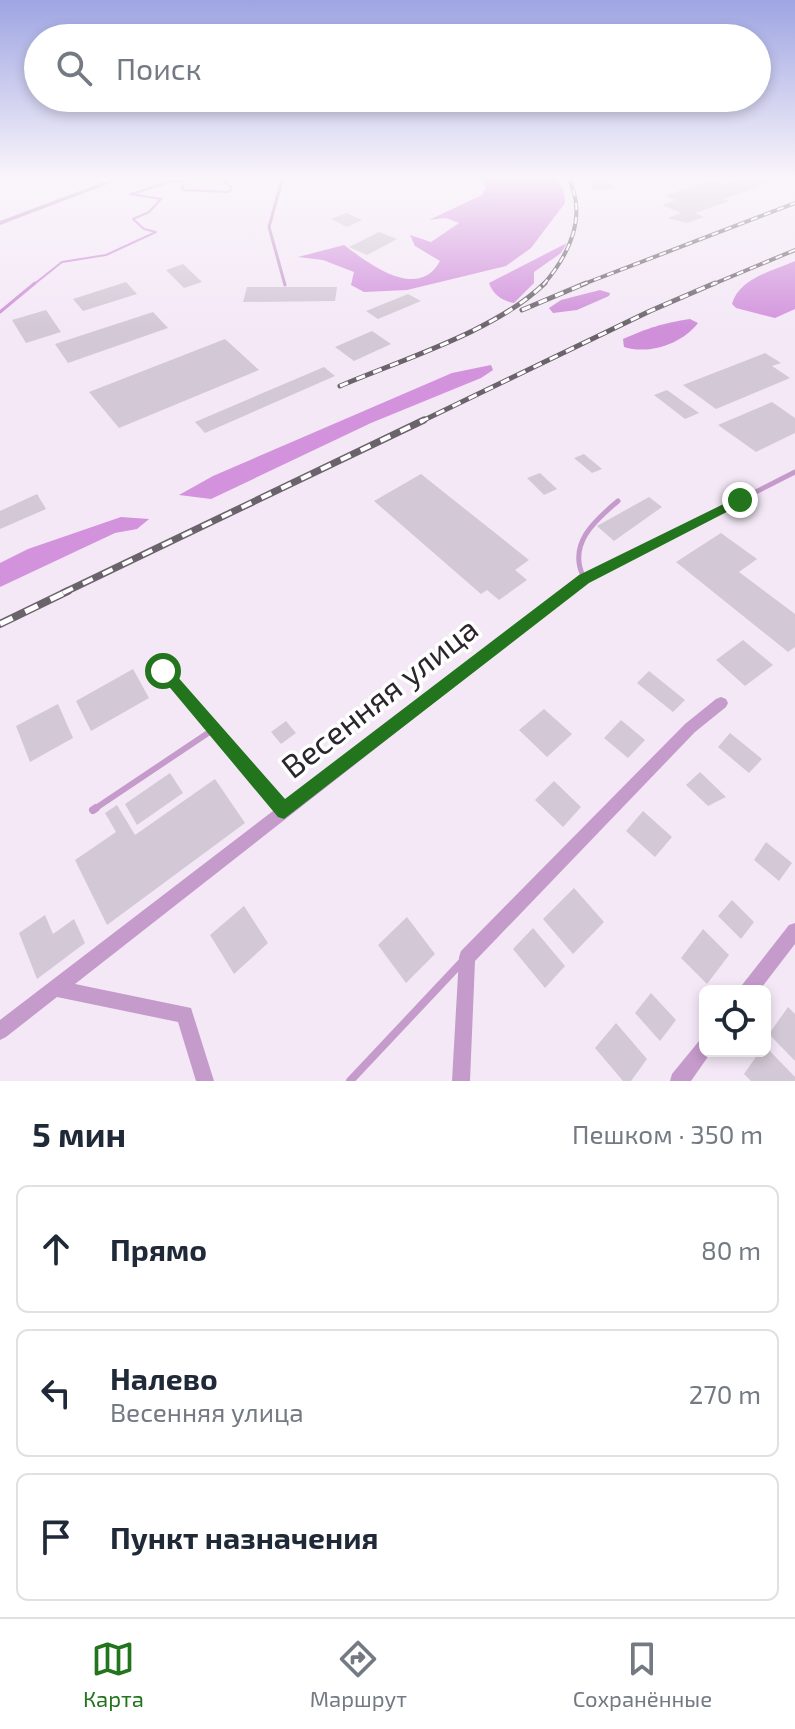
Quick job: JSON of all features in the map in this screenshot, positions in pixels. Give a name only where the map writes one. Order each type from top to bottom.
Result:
[{"type":"street","name":"Весенняя улица","points":[[0,1031],[584,579],[740,500]]},
{"type":"street","points":[[461,1081],[467,957],[690,728],[721,703]]},
{"type":"street","points":[[753,985],[795,931]]},
{"type":"street","points":[[54,988],[185,1014],[205,1081]]},
{"type":"street","points":[[679,1081],[699,1055]]},
{"type":"lane","points":[[269,226],[285,285]]},
{"type":"lane","points":[[740,500],[795,472]]},
{"type":"lane","points":[[584,579],[578,571],[576,555],[598,517],[618,501]]},
{"type":"lane","points":[[163,671],[284,811]]},
{"type":"lane","points":[[93,810],[214,729]]},
{"type":"lane","points":[[350,1081],[467,957]]},
{"type":"shaded area","points":[[454,226],[547,226],[531,248],[506,266],[407,290],[364,292],[351,285],[354,272],[323,260],[298,257],[344,245],[379,269],[406,279],[419,278],[431,273],[440,261],[415,246],[410,235],[431,242]]},
{"type":"shaded area","points":[[567,243],[561,253],[534,272],[534,283],[514,303],[493,291],[489,283]]},
{"type":"shaded area","points":[[795,261],[795,309],[775,318],[736,308],[732,304],[749,282]]},
{"type":"shaded area","points":[[600,290],[610,293],[609,296],[577,310],[553,313],[549,308],[561,300]]},
{"type":"shaded area","points":[[690,319],[698,323],[674,342],[644,350],[624,347],[623,339],[632,335]]},
{"type":"shaded area","points":[[491,365],[493,370],[481,378],[371,423],[211,499],[179,495],[213,476],[452,373]]},
{"type":"shaded area","points":[[121,517],[149,519],[137,529],[115,533],[0,587],[0,563],[28,549]]},
{"type":"building","points":[[379,232],[397,239],[367,255],[349,247]]},
{"type":"building","points":[[183,264],[202,282],[184,288],[166,270]]},
{"type":"building","points":[[126,282],[137,294],[83,311],[73,299]]},
{"type":"building","points":[[247,287],[337,287],[335,301],[243,302]]},
{"type":"building","points":[[408,294],[421,301],[378,319],[366,311]]},
{"type":"building","points":[[46,310],[61,332],[26,343],[12,320]]},
{"type":"building","points":[[153,312],[168,328],[68,363],[55,344]]},
{"type":"building","points":[[372,331],[391,344],[354,361],[335,347]]},
{"type":"building","points":[[225,339],[259,370],[119,428],[89,392]]},
{"type":"building","points":[[765,353],[781,363],[772,366],[790,378],[716,409],[683,385]]},
{"type":"building","points":[[324,367],[335,376],[205,433],[195,422]]},
{"type":"building","points":[[667,390],[699,413],[685,419],[654,395]]},
{"type":"building","points":[[772,402],[795,418],[795,433],[756,452],[718,425]]},
{"type":"building","points":[[584,454],[602,469],[592,473],[574,458]]},
{"type":"building","points":[[540,473],[557,489],[544,495],[527,478]]},
{"type":"building","points":[[421,474],[529,560],[515,570],[527,580],[499,600],[487,590],[481,594],[374,501]]},
{"type":"building","points":[[37,494],[46,509],[0,529],[0,511]]},
{"type":"building","points":[[649,497],[662,507],[614,541],[597,526]]},
{"type":"building","points":[[721,533],[757,559],[739,572],[795,614],[795,647],[788,652],[676,562]]},
{"type":"building","points":[[743,640],[773,665],[745,686],[716,660]]},
{"type":"building","points":[[133,669],[149,698],[91,731],[76,701]]},
{"type":"building","points":[[649,671],[685,700],[673,712],[637,683]]},
{"type":"building","points":[[58,704],[73,738],[30,762],[16,726]]},
{"type":"building","points":[[544,709],[572,734],[547,757],[519,730]]},
{"type":"building","points":[[621,720],[645,740],[628,758],[604,738]]},
{"type":"building","points":[[286,721],[296,733],[281,744],[271,732]]},
{"type":"building","points":[[730,733],[762,759],[749,773],[718,747]]},
{"type":"building","points":[[700,772],[726,797],[708,806],[686,785]]},
{"type":"building","points":[[170,773],[183,793],[137,825],[125,804]]},
{"type":"building","points":[[215,779],[245,823],[107,925],[75,860],[116,832],[105,813],[117,805],[135,835]]},
{"type":"building","points":[[554,781],[581,807],[563,827],[535,800]]},
{"type":"building","points":[[643,811],[672,837],[655,857],[626,831]]},
{"type":"building","points":[[766,842],[792,863],[779,881],[754,860]]},
{"type":"building","points":[[574,888],[604,922],[573,954],[543,919]]},
{"type":"building","points":[[732,900],[754,922],[741,939],[718,916]]},
{"type":"building","points":[[244,906],[268,943],[234,974],[210,935]]},
{"type":"building","points":[[45,915],[53,934],[74,919],[85,943],[37,979],[19,933]]},
{"type":"building","points":[[407,917],[435,954],[406,983],[378,945]]},
{"type":"building","points":[[533,928],[565,966],[545,988],[513,949]]},
{"type":"building","points":[[703,929],[729,955],[707,984],[681,958]]},
{"type":"building","points":[[651,993],[676,1020],[660,1041],[635,1013]]},
{"type":"building","points":[[788,1007],[795,1014],[795,1061],[771,1036],[771,1031]]},
{"type":"building","points":[[616,1023],[647,1059],[631,1081],[623,1081],[595,1048]]},
{"type":"building","points":[[771,1052],[795,1077],[795,1081],[751,1081],[744,1074],[756,1057],[771,1057]]},
{"type":"waterway","points":[[33,285],[62,262],[106,255],[156,232],[141,226]]},
{"type":"waterway","points":[[0,312],[35,283]]},
{"type":"railway","points":[[544,284],[568,248],[575,226]]},
{"type":"railway","points":[[584,284],[734,226]]},
{"type":"railway","points":[[711,285],[795,250]]},
{"type":"railway","points":[[420,422],[715,283]]},
{"type":"railway","points":[[340,386],[475,330],[525,300],[544,284]]},
{"type":"railway","points":[[522,310],[584,284]]},
{"type":"railway","points":[[63,593],[424,420]]},
{"type":"railway","points":[[0,624],[68,591]]},
{"type":"route","points":[[163,671],[284,811],[584,579],[740,500]]}]
